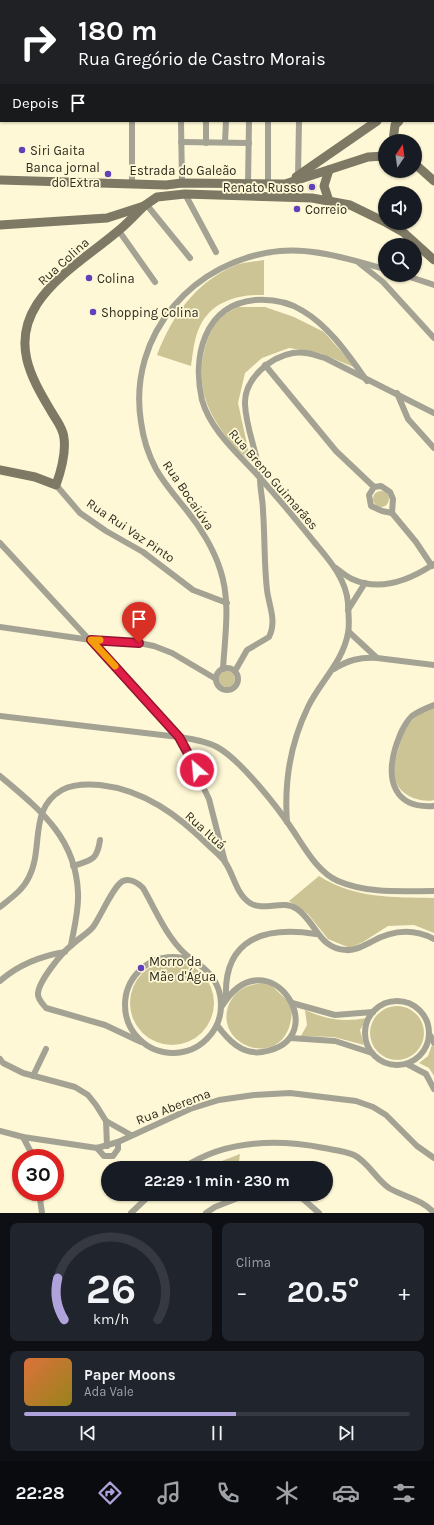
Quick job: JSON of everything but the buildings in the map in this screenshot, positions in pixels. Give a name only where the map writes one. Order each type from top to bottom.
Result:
[{"type":"main road","points":[[285,184],[298,177],[376,122]]},
{"type":"main road","points":[[394,134],[395,125],[398,122]]},
{"type":"main road","name":"Estrada do Galeão","points":[[0,180],[166,185],[182,183],[285,184],[368,157],[378,156]]},
{"type":"main road","points":[[329,170],[324,186],[329,201]]},
{"type":"main road","points":[[422,170],[434,181]]},
{"type":"main road","name":"Estrada do Galeão","points":[[0,225],[107,218],[168,195],[185,194],[281,196],[329,201],[350,205],[378,218]]},
{"type":"main road","name":"Rua Colina","points":[[56,485],[60,473],[64,438],[60,425],[34,381],[27,364],[26,347],[29,321],[37,304],[48,289],[75,265],[119,231],[147,203]]},
{"type":"main road","points":[[107,218],[119,231]]},
{"type":"main road","name":"Estrada do Galeão","points":[[400,230],[434,260]]},
{"type":"main road","name":"Rua Rui Vaz Pinto","points":[[0,470],[34,477],[56,485]]},
{"type":"street","points":[[132,122],[132,184]]},
{"type":"street","points":[[181,122],[182,183]]},
{"type":"street","points":[[206,122],[206,142]]},
{"type":"street","points":[[226,122],[226,142]]},
{"type":"street","points":[[248,184],[249,122]]},
{"type":"street","points":[[268,122],[268,185]]},
{"type":"street","points":[[298,177],[299,122]]},
{"type":"street","points":[[181,142],[249,143]]},
{"type":"street","points":[[185,194],[216,252]]},
{"type":"street","points":[[147,203],[190,258]]},
{"type":"street","points":[[119,231],[155,282]]},
{"type":"street","name":"Rua Bocaiúva","points":[[223,668],[227,603],[220,568],[209,546],[189,513],[155,468],[141,423],[139,402],[141,374],[148,348],[165,317],[181,297],[201,281],[220,269],[238,261],[261,254],[282,251],[304,251],[356,261],[378,267]]},
{"type":"street","points":[[356,261],[378,278]]},
{"type":"street","points":[[422,281],[434,285]]},
{"type":"street","points":[[383,282],[434,338]]},
{"type":"street","name":"Rua Breno Guimarães","points":[[287,822],[287,770],[295,737],[315,694],[332,670],[342,651],[349,632],[348,610],[344,586],[335,567],[260,476],[234,452],[221,434],[203,401],[198,367],[200,352],[206,332],[217,318],[228,308],[248,301],[263,300],[282,302],[303,311],[325,328],[367,381]]},
{"type":"street","points":[[235,671],[247,650],[269,637],[274,623],[266,583],[260,476],[246,414],[245,402],[249,388],[256,376],[265,365],[277,357],[294,352],[308,353],[325,358],[367,381],[397,393],[434,413]]},
{"type":"street","points":[[265,365],[336,451],[374,487]]},
{"type":"street","points":[[397,393],[408,419],[434,448]]},
{"type":"street","name":"Rua Rui Vaz Pinto","points":[[56,485],[80,513],[106,531],[143,552],[193,590],[227,603]]},
{"type":"street","points":[[335,567],[352,579],[372,584],[392,583],[409,579],[433,565],[392,513],[393,499],[390,492],[380,486],[374,487],[369,495],[371,506],[382,512],[392,513]]},
{"type":"street","points":[[0,544],[91,640],[179,737],[209,799],[225,862]]},
{"type":"street","points":[[348,610],[365,583]]},
{"type":"street","points":[[0,627],[91,640],[139,643],[154,646],[172,653],[216,679],[219,687],[232,690],[238,683],[239,679],[235,671],[223,668],[219,671],[216,679]]},
{"type":"street","points":[[349,632],[377,658]]},
{"type":"street","name":"Rua Breno Guimarães","points":[[332,670],[346,661],[366,657],[434,665]]},
{"type":"street","points":[[434,705],[417,712],[404,726],[398,738],[391,772],[395,788],[403,798],[423,807],[434,806]]},
{"type":"street","points":[[0,716],[179,737],[200,741],[217,747],[230,756],[256,783],[287,822],[319,867],[337,881],[368,890],[434,890]]},
{"type":"street","points":[[0,776],[42,811],[53,824],[65,843],[73,866],[78,894],[71,945]]},
{"type":"street","name":"Rua Ituá","points":[[42,811],[61,791],[71,786],[90,784],[116,786],[143,796],[167,810],[190,828],[225,862],[241,894],[250,903],[257,906],[279,905],[297,909],[316,934],[327,944],[337,949],[348,950],[359,948],[379,937],[398,931],[426,935],[434,939]]},
{"type":"street","points":[[0,907],[22,888],[30,876],[42,811]]},
{"type":"street","points":[[73,866],[93,859],[97,855],[100,840]]},
{"type":"street","points":[[217,1025],[225,1037],[235,1045],[246,1050],[259,1052],[271,1050],[282,1045],[290,1038],[295,1027],[296,1014],[292,1002],[286,993],[277,985],[260,981],[243,984],[234,990],[226,999],[222,1006],[217,1025],[207,1040],[192,1050],[175,1054],[157,1051],[105,1025],[46,1008],[40,1001],[38,994],[43,980],[71,945],[91,929],[116,888],[123,881],[129,880],[138,884],[142,888],[175,944],[183,954],[205,968],[214,979],[220,992],[222,1006]]},
{"type":"street","points":[[226,999],[226,982],[229,970],[239,952],[253,938],[268,932],[281,931],[316,934]]},
{"type":"street","points":[[0,981],[9,973],[28,962],[49,955],[65,952]]},
{"type":"street","points":[[141,1042],[132,1031],[125,1012],[126,992],[132,979],[141,968],[159,959],[179,957],[193,960]]},
{"type":"street","points":[[292,1002],[335,1015],[373,1012],[387,1003],[405,1002],[416,1007],[423,1013],[434,1043]]},
{"type":"street","points":[[372,1053],[365,1036],[366,1025],[373,1012]]},
{"type":"street","points":[[290,1038],[335,1041],[372,1053],[388,1064],[398,1065],[407,1064],[423,1052],[430,1035]]},
{"type":"street","points":[[33,1076],[46,1049]]},
{"type":"street","points":[[0,1059],[4,1063],[23,1073],[75,1087],[92,1100],[106,1121],[131,1135]]},
{"type":"street","points":[[407,1064],[426,1074],[434,1089]]},
{"type":"street","name":"Rua Aberema","points":[[0,1131],[24,1137],[97,1148],[118,1142],[190,1109],[219,1100],[254,1095],[290,1093],[356,1101],[373,1107],[386,1115],[416,1146],[434,1158]]},
{"type":"street","points":[[106,1121],[107,1146]]},
{"type":"street","points":[[24,1137],[30,1149]]},
{"type":"street","name":"Rua Aberema","points":[[97,1148],[104,1156],[113,1156],[118,1149],[118,1142]]},
{"type":"street","points":[[197,1161],[229,1147],[244,1144],[272,1142],[311,1145],[354,1155],[385,1185],[420,1201],[434,1213]]},
{"type":"street","points":[[40,1201],[42,1213]]},
{"type":"street","points":[[131,1213],[144,1201]]},
{"type":"street","points":[[206,1213],[215,1207],[230,1201]]},
{"type":"street","points":[[305,1201],[319,1213]]},
{"type":"shaded area","points":[[310,182],[314,182],[316,183],[316,191],[310,192],[307,189],[307,185]]},
{"type":"shaded area","points":[[264,260],[264,295],[236,298],[219,305],[212,310],[205,317],[196,335],[191,366],[157,355],[170,327],[186,302],[196,291],[220,273],[234,266]]},
{"type":"shaded area","points":[[238,307],[265,307],[294,317],[324,332],[356,368],[320,353],[289,348],[262,358],[245,373],[238,403],[251,462],[231,442],[209,410],[203,391],[202,380],[203,356],[210,334],[222,317]]},
{"type":"shaded area","points":[[381,491],[387,493],[389,499],[387,505],[381,507],[375,505],[373,499],[375,493]]},
{"type":"shaded area","points":[[227,671],[233,673],[235,679],[233,685],[227,687],[221,685],[219,679],[221,673]]},
{"type":"shaded area","points":[[434,707],[434,800],[426,801],[413,798],[399,788],[394,775],[394,767],[403,734],[407,726],[417,716]]},
{"type":"shaded area","points":[[319,876],[333,884],[360,893],[389,897],[434,898],[434,933],[414,925],[388,926],[363,942],[350,948],[328,939],[308,914],[289,901]]},
{"type":"shaded area","points":[[164,961],[180,961],[196,968],[207,979],[214,995],[214,1011],[211,1019],[202,1033],[196,1038],[180,1045],[164,1045],[148,1038],[137,1027],[130,1011],[130,995],[137,979],[148,968]]},
{"type":"shaded area","points":[[262,983],[272,986],[292,1005],[289,1027],[280,1041],[267,1048],[254,1048],[240,1042],[231,1032],[226,1018],[230,1002],[239,991],[247,986]]},
{"type":"shaded area","points":[[397,1006],[407,1008],[416,1014],[422,1023],[424,1033],[422,1043],[416,1052],[407,1058],[397,1060],[387,1058],[378,1052],[372,1043],[370,1033],[372,1023],[378,1014],[387,1008]]},
{"type":"shaded area","points":[[305,1010],[328,1018],[343,1020],[367,1018],[360,1030],[364,1045],[334,1037],[301,1036],[307,1025]]},
{"type":"shaded area","points":[[432,1045],[434,1047],[434,1076],[429,1068],[419,1063],[428,1056]]},
{"type":"shaded area","points":[[240,1154],[239,1161],[222,1161]]},
{"type":"slow traffic","points":[[100,640],[91,640],[115,666]]},
{"type":"place","name":"Siri Gaita","points":[[22,150]]},
{"type":"place","name":"Banca jornal do Extra","points":[[108,174]]},
{"type":"place","name":"Renato Russo","points":[[312,187]]},
{"type":"place","name":"Correio","points":[[297,209]]},
{"type":"place","name":"Colina","points":[[89,278]]},
{"type":"place","name":"Shopping Colina","points":[[93,312]]},
{"type":"place","name":"Morro da Mãe d'Água","points":[[141,968]]},
{"type":"route","points":[[139,643],[91,640],[166,721],[179,737],[197,770]]}]
